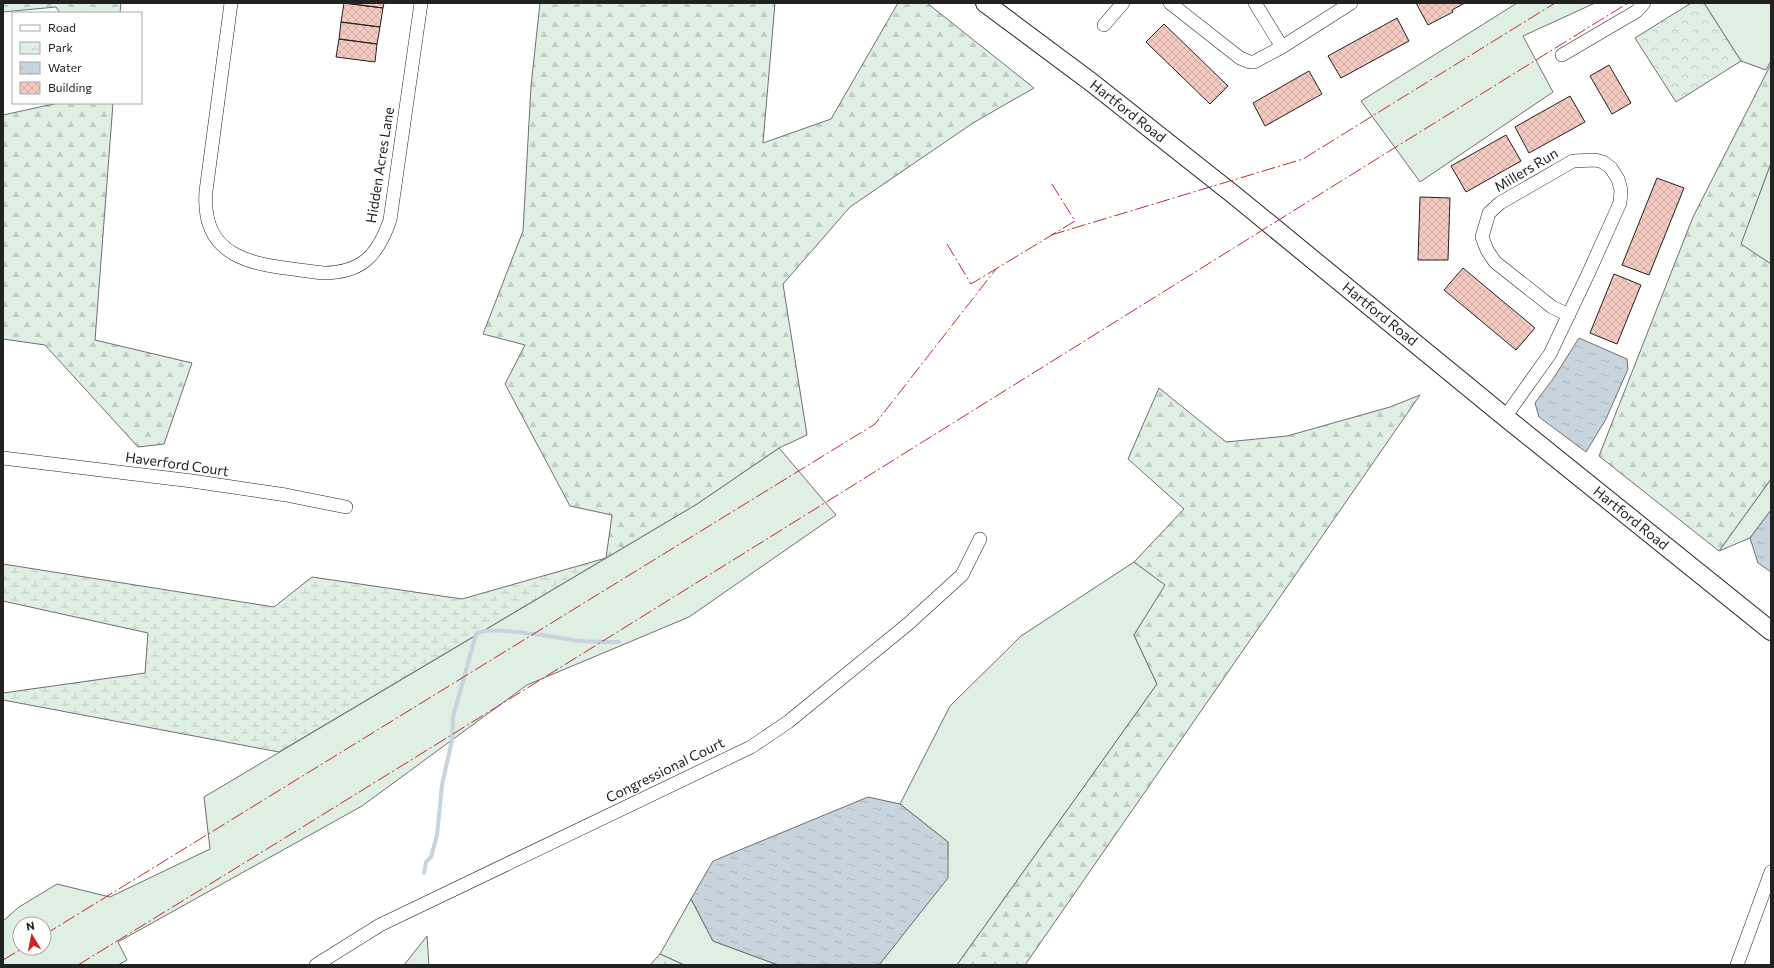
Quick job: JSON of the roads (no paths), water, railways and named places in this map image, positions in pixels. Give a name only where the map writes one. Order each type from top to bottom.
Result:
[{"type":"main road","name":"Hartford Road","points":[[985,3],[1091,82],[1234,195],[1505,417],[1771,631]]},
{"type":"street","name":"Hidden Acres Lane","points":[[231,3],[206,191],[205,206],[211,231],[221,245],[238,258],[252,263],[323,273],[334,273],[358,266],[368,260],[384,238],[390,220],[421,3]]},
{"type":"street","points":[[1104,25],[1123,3]]},
{"type":"street","points":[[1170,3],[1245,60],[1254,62],[1282,47],[1352,3]]},
{"type":"street","points":[[1255,3],[1282,47]]},
{"type":"street","points":[[1562,55],[1637,11],[1644,3]]},
{"type":"street","name":"Millers Run","points":[[1505,417],[1546,361],[1569,315],[1620,204],[1622,190],[1618,179],[1611,168],[1603,162],[1595,160],[1573,160],[1500,203],[1488,213],[1482,237],[1487,250],[1495,262],[1552,307],[1569,315]]},
{"type":"street","name":"Haverford Court","points":[[3,458],[192,481],[286,495],[346,507]]},
{"type":"street","name":"Congressional Court","points":[[316,965],[380,925],[751,747],[788,722],[908,624],[962,575],[980,539]]},
{"type":"street","points":[[1737,965],[1771,872]]},
{"type":"water","points":[[1579,338],[1627,359],[1628,369],[1606,419],[1586,452],[1539,417],[1535,403],[1553,379]]},
{"type":"water","points":[[1771,510],[1771,572],[1758,563],[1750,538]]},
{"type":"water","points":[[868,797],[900,804],[948,842],[948,878],[879,965],[778,965],[713,941],[691,899],[713,861]]},
{"type":"waterway","points":[[424,873],[426,862],[431,857],[437,835],[442,785],[452,740],[453,717],[476,634],[483,631],[510,631],[582,641],[619,642]]}]
